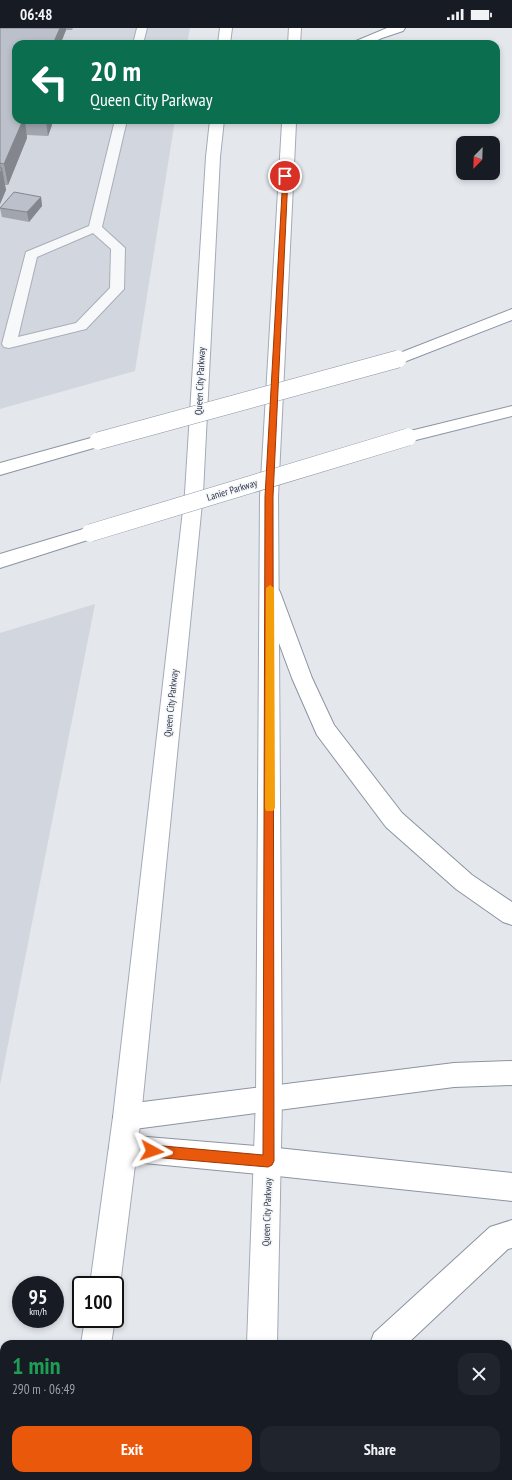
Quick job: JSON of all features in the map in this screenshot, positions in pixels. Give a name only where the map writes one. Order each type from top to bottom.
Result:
[{"type":"main road","points":[[224,40],[226,28]]},
{"type":"main road","points":[[294,40],[295,28]]},
{"type":"main road","points":[[368,40],[400,28]]},
{"type":"main road","name":"Queen City Parkway","points":[[105,1276],[127,1117],[194,493],[213,157],[217,124]]},
{"type":"main road","name":"Queen City Parkway","points":[[262,1340],[269,1098],[269,497],[290,124]]},
{"type":"main road","points":[[398,359],[512,314]]},
{"type":"main road","points":[[0,469],[398,359],[512,320]]},
{"type":"main road","name":"Lanier Parkway","points":[[0,561],[408,437],[512,411]]},
{"type":"main road","points":[[270,592],[302,678],[329,735],[394,820],[464,882],[512,915]]},
{"type":"main road","points":[[127,1117],[454,1075],[512,1073]]},
{"type":"main road","points":[[123,1148],[268,1161],[512,1187]]},
{"type":"main road","points":[[389,1340],[500,1237],[512,1234]]},
{"type":"main road","points":[[97,1340],[99,1328]]},
{"type":"lane","points":[[139,40],[142,28]]},
{"type":"lane","points":[[95,228],[120,124]]},
{"type":"lane","points":[[95,228],[118,248],[118,289],[82,326],[10,344],[31,255],[95,228]]},
{"type":"shaded area","points":[[0,28],[190,28],[188,40],[12,40],[12,124],[174,124],[135,371],[0,409]]},
{"type":"shaded area","points":[[95,604],[0,1085],[0,633]]},
{"type":"building","points":[[0,28],[60,28],[55,40],[12,40],[12,124],[21,124],[4,164],[0,163]]},
{"type":"building","points":[[14,192],[41,197],[27,212],[0,208]]},
{"type":"slow traffic","points":[[270,588],[270,808]]},
{"type":"route","points":[[152,1151],[268,1161],[270,1083],[269,497],[285,176]]}]
